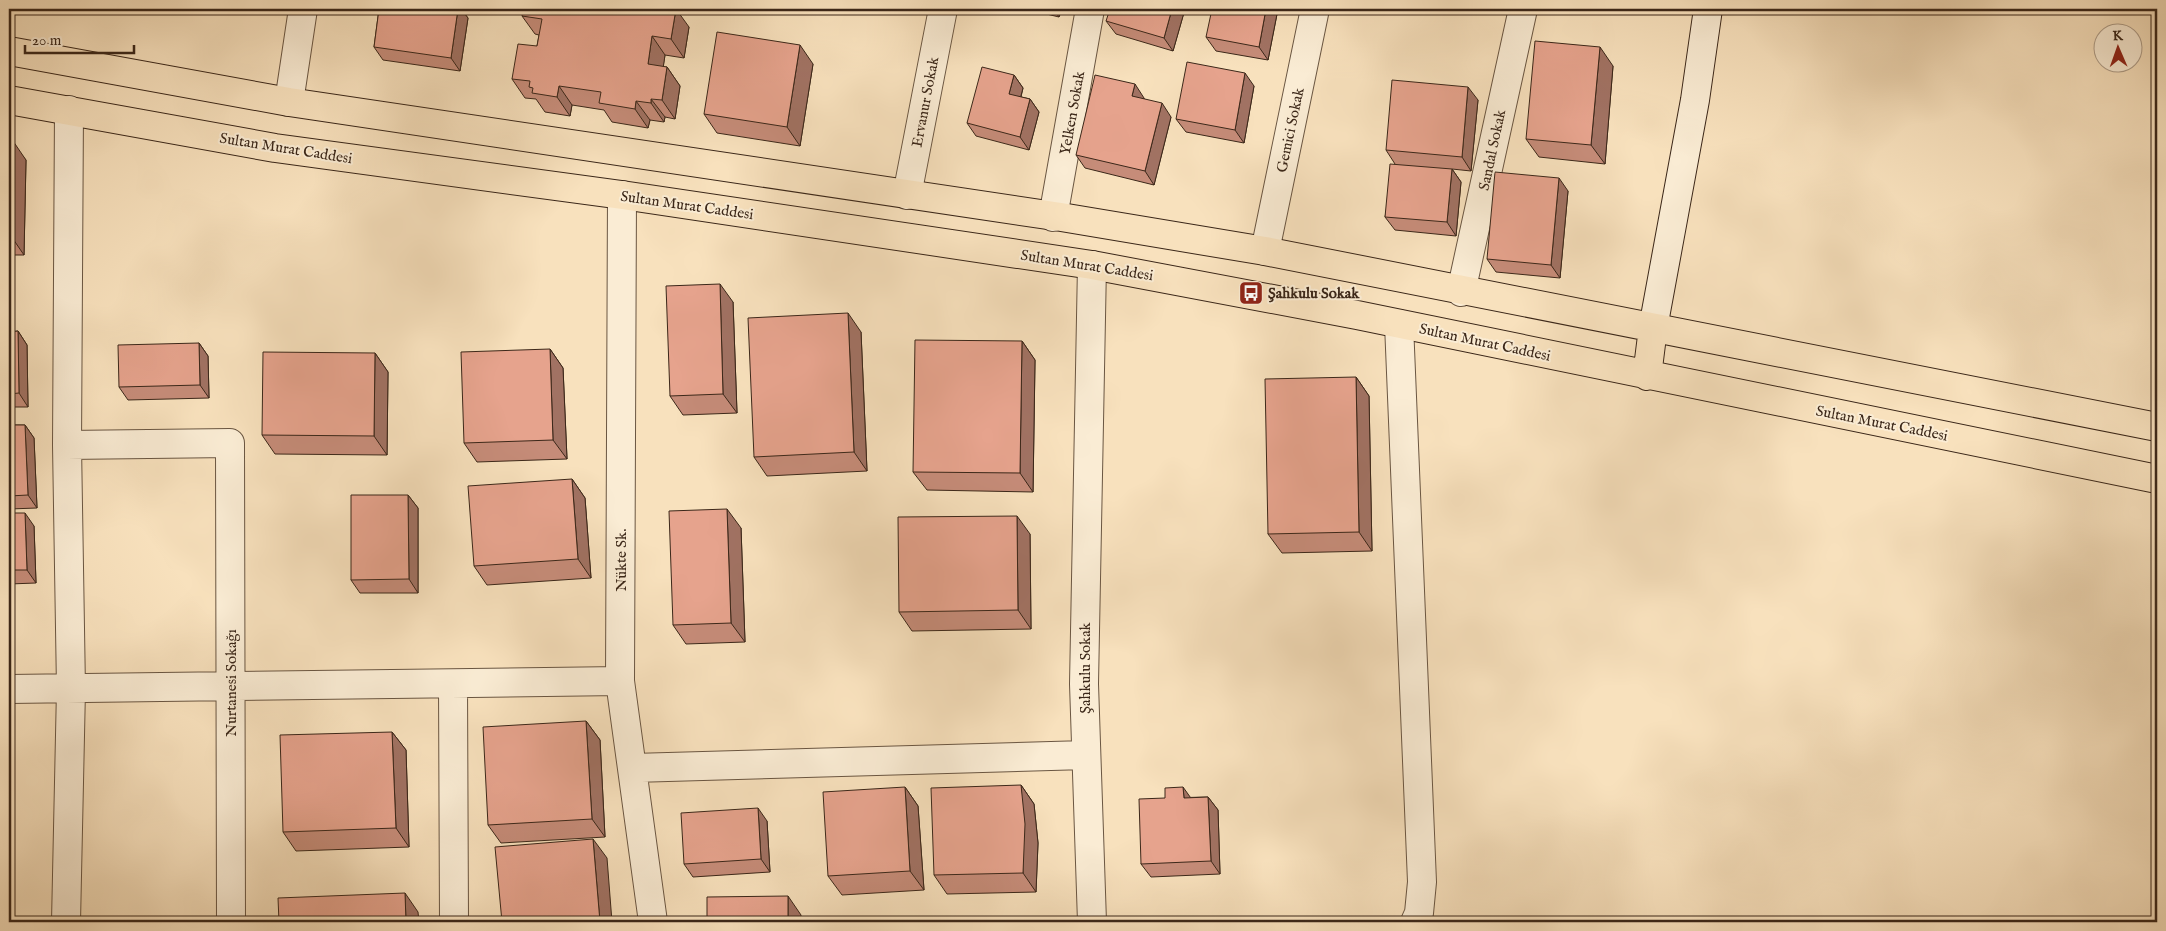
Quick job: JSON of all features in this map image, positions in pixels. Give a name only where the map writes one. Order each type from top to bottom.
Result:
[{"type":"main road","points":[[9,51],[289,102],[1054,216],[1265,251],[1461,292],[2157,427]]},
{"type":"main road","name":"Sultan Murat Caddesi","points":[[9,100],[275,148],[622,195],[1092,265],[1399,324],[2157,479]]},
{"type":"main road","points":[[1647,376],[1653,328]]},
{"type":"street","points":[[289,102],[303,9]]},
{"type":"street","name":"Ervanur Sokak","points":[[907,195],[943,9]]},
{"type":"street","name":"Yelken Sokak","points":[[1054,216],[1090,9]]},
{"type":"street","name":"Gemici Sokak","points":[[1265,251],[1315,9]]},
{"type":"street","name":"Sandal Sokak","points":[[1461,292],[1523,9]]},
{"type":"street","points":[[1653,328],[1694,100],[1708,9]]},
{"type":"street","points":[[66,922],[71,688],[68,445],[69,110]]},
{"type":"street","name":"Nükte Sk.","points":[[622,195],[620,681],[653,922]]},
{"type":"street","name":"Şahkulu Sokak","points":[[1092,265],[1084,684],[1092,922]]},
{"type":"street","points":[[1399,324],[1422,882],[1419,913],[1415,922]]},
{"type":"street","name":"Nurtanesi Sokağı","points":[[68,445],[230,443],[231,922]]},
{"type":"street","points":[[9,689],[620,681]]},
{"type":"street","points":[[453,684],[454,922]]},
{"type":"street","points":[[633,768],[1086,755]]},
{"type":"building","points":[[379,9],[458,9],[451,58],[374,47]]},
{"type":"building","points":[[523,9],[676,9],[671,39],[652,36],[648,64],[667,67],[662,100],[651,99],[651,103],[636,101],[635,109],[599,103],[601,92],[559,86],[557,97],[532,93],[533,88],[529,87],[530,81],[512,79],[518,44],[537,46],[542,19],[522,16]]},
{"type":"building","points":[[1110,9],[1172,9],[1164,38],[1106,21]]},
{"type":"building","points":[[1212,9],[1266,9],[1259,47],[1206,37]]},
{"type":"building","points":[[717,32],[800,45],[787,127],[704,114]]},
{"type":"building","points":[[1535,41],[1600,47],[1591,145],[1526,139]]},
{"type":"building","points":[[1187,62],[1245,73],[1235,130],[1176,119]]},
{"type":"building","points":[[982,67],[1014,75],[1009,94],[1030,99],[1020,137],[967,123]]},
{"type":"building","points":[[1095,75],[1135,84],[1132,96],[1162,103],[1145,171],[1076,155]]},
{"type":"building","points":[[1392,80],[1468,87],[1462,157],[1386,150]]},
{"type":"building","points":[[9,141],[13,141],[11,236],[9,236]]},
{"type":"building","points":[[1390,164],[1452,169],[1447,222],[1385,217]]},
{"type":"building","points":[[1495,172],[1559,178],[1551,265],[1487,259]]},
{"type":"building","points":[[720,284],[723,394],[670,396],[666,286]]},
{"type":"building","points":[[848,313],[854,452],[754,457],[748,318]]},
{"type":"building","points":[[18,331],[19,393],[9,394],[9,332]]},
{"type":"building","points":[[915,340],[1022,341],[1020,473],[913,472]]},
{"type":"building","points":[[199,343],[200,385],[119,387],[118,345]]},
{"type":"building","points":[[550,349],[553,440],[464,443],[461,352]]},
{"type":"building","points":[[263,352],[375,353],[374,436],[262,435]]},
{"type":"building","points":[[1356,377],[1359,532],[1268,534],[1265,379]]},
{"type":"building","points":[[9,425],[25,425],[28,495],[9,496]]},
{"type":"building","points":[[572,479],[578,559],[474,566],[468,486]]},
{"type":"building","points":[[351,495],[408,495],[409,579],[351,580]]},
{"type":"building","points":[[727,509],[731,623],[673,625],[669,511]]},
{"type":"building","points":[[9,513],[25,513],[27,570],[9,570]]},
{"type":"building","points":[[1017,516],[1018,610],[899,612],[898,517]]},
{"type":"building","points":[[586,721],[592,819],[488,825],[483,727]]},
{"type":"building","points":[[392,732],[396,828],[283,832],[280,735]]},
{"type":"building","points":[[1021,785],[1025,824],[1023,873],[934,875],[931,788]]},
{"type":"building","points":[[905,787],[910,871],[828,876],[823,792]]},
{"type":"building","points":[[1183,787],[1184,798],[1208,797],[1211,861],[1141,864],[1139,799],[1165,798],[1165,788]]},
{"type":"building","points":[[758,808],[761,859],[684,864],[681,813]]},
{"type":"building","points":[[593,839],[600,922],[502,922],[495,847]]},
{"type":"building","points":[[405,893],[406,922],[279,922],[278,898]]},
{"type":"building","points":[[788,896],[788,922],[707,922],[707,897]]},
{"type":"building","points":[[1017,920],[1017,922],[975,922]]},
{"type":"place","name":"Şahkulu Sokak","points":[[1251,293]]}]
